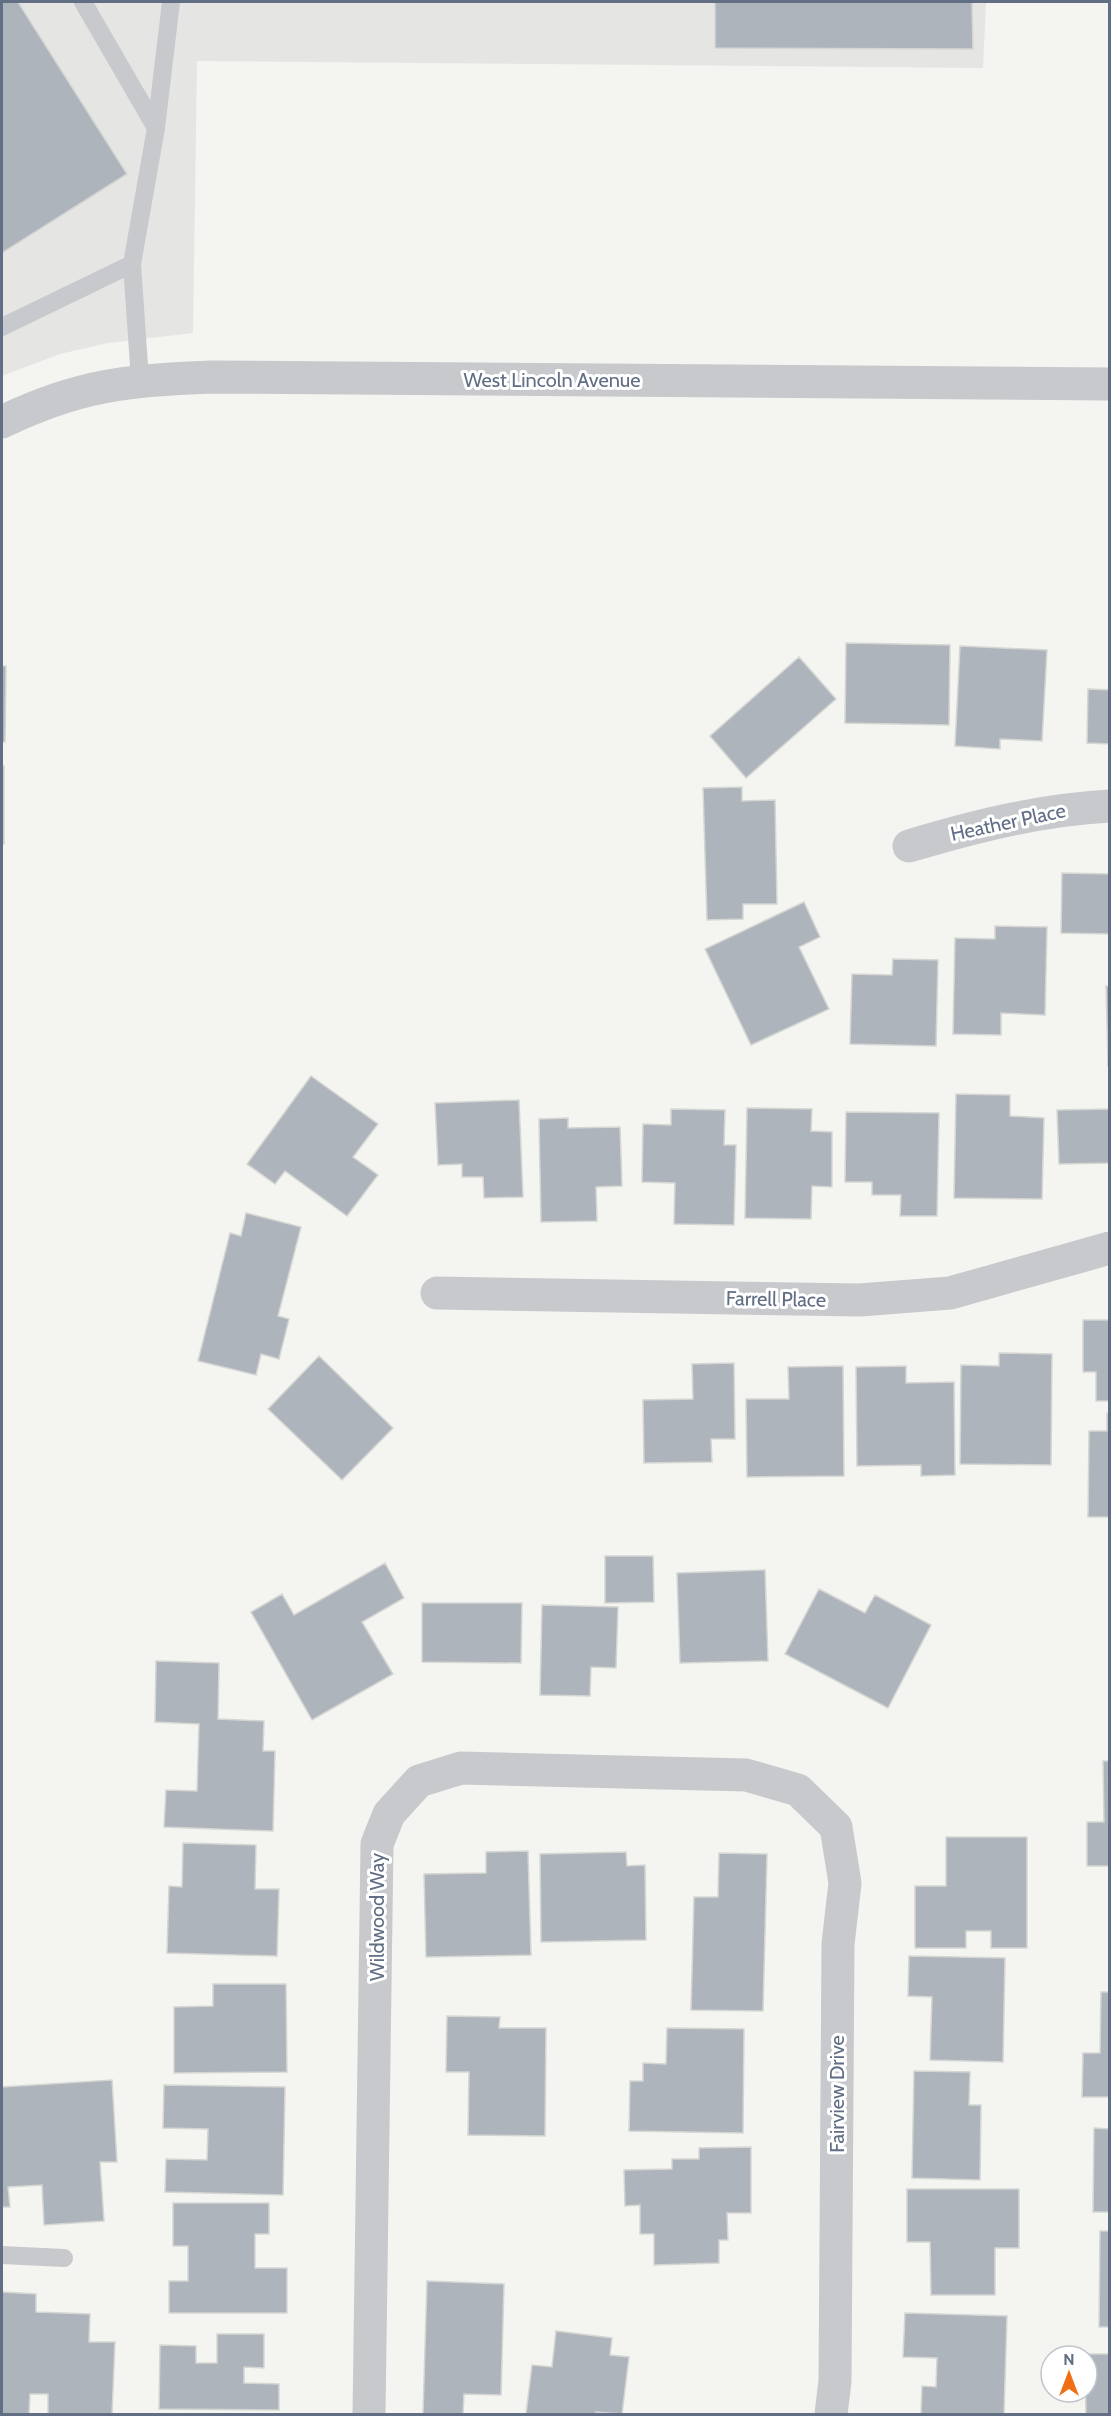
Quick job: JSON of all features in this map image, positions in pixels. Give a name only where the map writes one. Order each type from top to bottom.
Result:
[{"type":"street","name":"West Lincoln Avenue","points":[[2,422],[58,397],[140,380],[212,377],[1110,384]]},
{"type":"street","name":"Heather Place","points":[[909,846],[978,825],[1047,811],[1110,806]]},
{"type":"street","name":"Farrell Place","points":[[437,1293],[860,1300],[950,1293],[1110,1248]]},
{"type":"street","name":"Wildwood Way","points":[[369,2415],[377,1844],[389,1814],[419,1781],[461,1768],[746,1775],[798,1790]]},
{"type":"street","name":"Fairview Drive","points":[[798,1790],[836,1827],[845,1883],[838,1944],[835,2381],[831,2415]]},
{"type":"lane","points":[[82,2],[156,128]]},
{"type":"lane","points":[[140,380],[132,264],[156,128],[171,2]]},
{"type":"lane","points":[[2,327],[132,264]]},
{"type":"lane","points":[[2,2255],[64,2258]]},
{"type":"shaded area","points":[[2,2],[986,2],[983,68],[197,61],[193,333],[108,343],[60,354],[2,376]]},
{"type":"building","points":[[2,2],[18,2],[127,174],[2,253]]},
{"type":"building","points":[[715,2],[972,2],[973,49],[715,48]]},
{"type":"building","points":[[846,643],[950,645],[949,725],[845,723]]},
{"type":"building","points":[[960,646],[1047,650],[1042,741],[1000,739],[1000,749],[955,746]]},
{"type":"building","points":[[799,657],[836,699],[746,778],[710,736]]},
{"type":"building","points":[[2,666],[6,666],[5,742],[2,742]]},
{"type":"building","points":[[1088,689],[1110,690],[1110,744],[1087,743]]},
{"type":"building","points":[[2,766],[4,766],[4,844],[2,844]]},
{"type":"building","points":[[742,787],[742,801],[775,800],[777,904],[743,904],[743,919],[707,920],[703,788]]},
{"type":"building","points":[[1062,873],[1110,874],[1110,934],[1061,933]]},
{"type":"building","points":[[804,902],[820,937],[799,947],[829,1009],[751,1045],[705,949]]},
{"type":"building","points":[[995,926],[1047,927],[1045,1015],[1001,1013],[1001,1035],[953,1034],[955,938],[995,939]]},
{"type":"building","points":[[893,959],[938,960],[936,1046],[850,1044],[852,974],[892,975]]},
{"type":"building","points":[[1106,986],[1110,986],[1110,1066],[1108,1066]]},
{"type":"building","points":[[311,1076],[378,1124],[353,1157],[378,1175],[347,1216],[285,1171],[275,1184],[247,1164]]},
{"type":"building","points":[[956,1094],[1010,1095],[1010,1116],[1044,1118],[1042,1199],[954,1198]]},
{"type":"building","points":[[519,1100],[523,1197],[484,1198],[483,1177],[462,1177],[462,1164],[438,1165],[435,1103]]},
{"type":"building","points":[[747,1108],[812,1109],[811,1131],[832,1132],[832,1187],[812,1186],[811,1219],[745,1218]]},
{"type":"building","points":[[671,1109],[725,1110],[724,1145],[736,1145],[734,1225],[674,1224],[675,1183],[642,1182],[643,1124],[671,1125]]},
{"type":"building","points":[[1110,1109],[1110,1163],[1059,1164],[1057,1110]]},
{"type":"building","points":[[846,1112],[939,1113],[937,1216],[900,1216],[901,1195],[872,1195],[872,1182],[845,1182]]},
{"type":"building","points":[[568,1118],[568,1128],[620,1127],[622,1186],[596,1187],[597,1221],[541,1222],[539,1119]]},
{"type":"building","points":[[246,1213],[301,1227],[278,1316],[289,1319],[279,1359],[261,1354],[256,1375],[198,1361],[230,1233],[241,1236]]},
{"type":"building","points":[[1083,1320],[1110,1320],[1110,1401],[1096,1401],[1096,1372],[1083,1372]]},
{"type":"building","points":[[999,1353],[1052,1354],[1051,1465],[960,1464],[961,1365],[999,1366]]},
{"type":"building","points":[[319,1356],[393,1428],[342,1480],[268,1409]]},
{"type":"building","points":[[734,1363],[735,1439],[711,1439],[712,1462],[644,1463],[643,1400],[693,1399],[692,1364]]},
{"type":"building","points":[[843,1366],[844,1476],[747,1477],[746,1399],[789,1399],[788,1367]]},
{"type":"building","points":[[906,1366],[906,1383],[954,1382],[955,1475],[921,1476],[921,1465],[857,1466],[856,1367]]},
{"type":"building","points":[[1107,1413],[1110,1413],[1110,1517],[1088,1517],[1089,1431],[1107,1431]]},
{"type":"building","points":[[605,1556],[653,1556],[654,1602],[605,1603]]},
{"type":"building","points":[[385,1563],[404,1598],[362,1622],[393,1674],[312,1720],[251,1612],[282,1594],[294,1615]]},
{"type":"building","points":[[765,1570],[768,1661],[680,1663],[677,1573]]},
{"type":"building","points":[[819,1589],[865,1613],[875,1595],[931,1625],[888,1708],[785,1654]]},
{"type":"building","points":[[422,1603],[522,1603],[521,1663],[422,1662]]},
{"type":"building","points":[[542,1605],[618,1607],[616,1668],[591,1667],[590,1696],[540,1695]]},
{"type":"building","points":[[156,1661],[219,1663],[218,1719],[264,1721],[263,1751],[275,1751],[273,1831],[164,1827],[166,1790],[197,1791],[199,1724],[155,1722]]},
{"type":"building","points":[[1103,1761],[1110,1761],[1110,1866],[1087,1866],[1087,1822],[1104,1822]]},
{"type":"building","points":[[946,1837],[1027,1837],[1027,1948],[991,1948],[991,1931],[966,1931],[966,1948],[915,1948],[915,1886],[946,1886]]},
{"type":"building","points":[[183,1843],[256,1845],[255,1889],[279,1889],[277,1956],[167,1953],[169,1886],[182,1887]]},
{"type":"building","points":[[528,1851],[531,1955],[426,1957],[424,1874],[486,1873],[486,1852]]},
{"type":"building","points":[[626,1852],[627,1866],[645,1865],[646,1940],[541,1942],[540,1854]]},
{"type":"building","points":[[719,1853],[767,1854],[763,2011],[691,2010],[694,1897],[718,1897]]},
{"type":"building","points":[[909,1956],[1005,1958],[1003,2062],[930,2060],[932,1997],[908,1996]]},
{"type":"building","points":[[213,1984],[286,1984],[287,2072],[174,2073],[174,2007],[213,2006]]},
{"type":"building","points":[[1101,1992],[1110,1992],[1110,2097],[1082,2097],[1083,2053],[1100,2053]]},
{"type":"building","points":[[447,2016],[500,2017],[499,2028],[546,2028],[545,2136],[468,2135],[469,2072],[446,2072]]},
{"type":"building","points":[[667,2028],[744,2029],[743,2133],[629,2131],[630,2081],[643,2081],[643,2063],[666,2064]]},
{"type":"building","points":[[914,2071],[970,2072],[969,2105],[981,2105],[980,2180],[912,2178]]},
{"type":"building","points":[[112,2080],[117,2162],[100,2162],[104,2221],[44,2225],[42,2185],[8,2187],[10,2207],[2,2207],[2,2087]]},
{"type":"building","points":[[164,2085],[285,2087],[283,2195],[165,2192],[166,2159],[207,2160],[208,2129],[163,2128]]},
{"type":"building","points":[[1094,2128],[1110,2129],[1110,2212],[1093,2212]]},
{"type":"building","points":[[751,2147],[751,2213],[727,2213],[728,2240],[719,2240],[719,2263],[654,2265],[654,2234],[640,2234],[640,2205],[625,2206],[624,2170],[672,2169],[672,2159],[699,2159],[699,2148]]},
{"type":"building","points":[[907,2189],[1019,2189],[1019,2248],[995,2248],[995,2295],[931,2295],[930,2242],[907,2242]]},
{"type":"building","points":[[173,2203],[269,2203],[269,2234],[255,2234],[255,2268],[287,2268],[287,2313],[169,2313],[169,2281],[188,2281],[188,2246],[173,2246]]},
{"type":"building","points":[[1100,2231],[1110,2231],[1110,2327],[1099,2327]]},
{"type":"building","points":[[427,2281],[504,2284],[501,2395],[464,2394],[463,2414],[423,2414]]},
{"type":"building","points":[[2,2292],[36,2294],[36,2312],[90,2314],[89,2342],[115,2342],[112,2414],[48,2414],[48,2394],[30,2394],[29,2414],[2,2414]]},
{"type":"building","points":[[905,2313],[1007,2316],[1004,2414],[921,2414],[922,2386],[936,2387],[937,2358],[903,2357]]},
{"type":"building","points":[[556,2331],[612,2338],[610,2355],[629,2357],[622,2414],[596,2412],[595,2414],[526,2414],[532,2365],[552,2367]]},
{"type":"building","points":[[217,2334],[264,2334],[264,2368],[244,2367],[244,2383],[279,2384],[279,2410],[159,2409],[160,2345],[196,2346],[196,2363],[217,2363]]},
{"type":"building","points":[[1099,2354],[1110,2354],[1110,2414],[1086,2414],[1086,2404],[1099,2404]]}]
